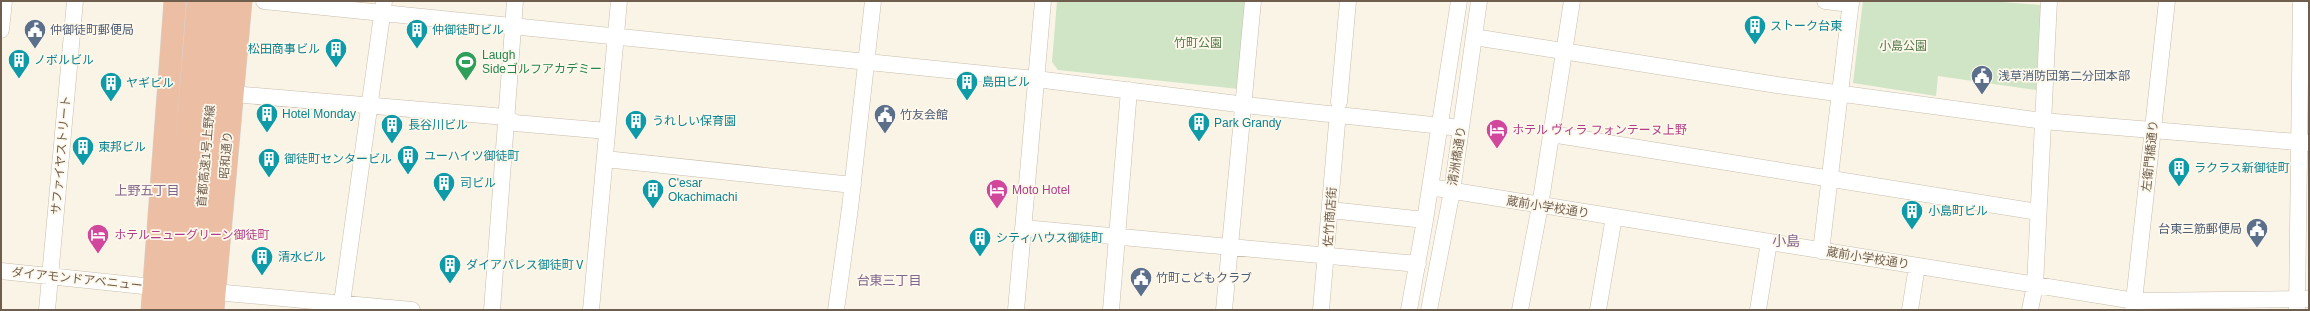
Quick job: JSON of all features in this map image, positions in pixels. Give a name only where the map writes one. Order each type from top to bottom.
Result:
[{"type":"highway","points":[[152,310],[175,1]]},
{"type":"highway","name":"首都高速1号上野線","points":[[173,310],[198,1]]},
{"type":"highway","name":"首都高速1号上野線","points":[[193,310],[220,1]]},
{"type":"highway","name":"昭和通り","points":[[214,301],[241,1]]},
{"type":"street","points":[[1,30],[4,1]]},
{"type":"street","name":"サファイヤストリート","points":[[47,310],[75,1]]},
{"type":"street","points":[[264,1],[383,7],[514,26],[616,38],[1036,79],[1461,128]]},
{"type":"street","points":[[492,310],[515,1]]},
{"type":"street","points":[[591,310],[619,1]]},
{"type":"street","points":[[836,310],[853,186],[873,1]]},
{"type":"street","points":[[1016,310],[1043,1]]},
{"type":"street","points":[[1224,310],[1253,1]]},
{"type":"street","points":[[1339,102],[1348,1]]},
{"type":"street","name":"清洲橋通り","points":[[1409,310],[1418,264],[1459,1]]},
{"type":"street","name":"清洲橋通り","points":[[1429,310],[1452,191],[1479,1]]},
{"type":"street","points":[[1520,310],[1540,206],[1572,1]]},
{"type":"street","points":[[1821,251],[1851,3],[1825,1]]},
{"type":"street","points":[[2030,310],[2035,285],[2049,1]]},
{"type":"street","name":"左衛門橋通り","points":[[2134,305],[2167,1]]},
{"type":"street","points":[[2301,303],[2304,142],[2302,1]]},
{"type":"street","points":[[341,307],[383,7]]},
{"type":"street","points":[[1474,37],[1564,53],[1839,94],[2043,121],[2304,142]]},
{"type":"street","points":[[1111,310],[1129,90]]},
{"type":"street","points":[[232,94],[506,117],[515,123],[607,131]]},
{"type":"street","name":"佐竹商店街","points":[[1321,310],[1327,257],[1337,123]]},
{"type":"street","points":[[1551,134],[2038,212]]},
{"type":"street","points":[[605,159],[853,186]]},
{"type":"street","name":"蔵前小学校通り","points":[[1430,187],[2035,285],[2134,305],[2244,305],[2301,303]]},
{"type":"street","points":[[1330,210],[1425,220]]},
{"type":"street","points":[[1598,310],[1614,218]]},
{"type":"street","points":[[1023,228],[1327,257],[1418,264]]},
{"type":"street","points":[[1758,310],[1769,242]]},
{"type":"street","points":[[1910,310],[1917,266]]},
{"type":"street","name":"ダイアモンドアベニュー","points":[[1,271],[153,287]]},
{"type":"street","points":[[214,301],[412,310]]},
{"type":"green space","name":"竹町公園","points":[[1057,1],[1246,1],[1239,89],[1058,70],[1052,62]]},
{"type":"green space","name":"小島公園","points":[[1863,1],[1989,1],[2041,5],[2036,90],[1938,76],[1936,96],[1853,83]]},
{"type":"place","name":"ストーク台東","points":[[1755,46]]},
{"type":"place","name":"仲御徒町郵便局","points":[[35,50]]},
{"type":"place","name":"仲御徒町ビル","points":[[417,50]]},
{"type":"place","name":"松田商事ビル","points":[[336,68]]},
{"type":"place","name":"ノボルビル","points":[[19,80]]},
{"type":"place","name":"Laugh Sideゴルフアカデミー","points":[[466,82]]},
{"type":"place","name":"浅草消防団第二分団本部","points":[[1982,96]]},
{"type":"place","name":"ヤギビル","points":[[111,102]]},
{"type":"place","name":"島田ビル","points":[[967,102]]},
{"type":"place","name":"Hotel Monday","points":[[267,134]]},
{"type":"place","name":"竹友会館","points":[[885,134]]},
{"type":"place","name":"うれしい保育園","points":[[636,140]]},
{"type":"place","name":"Park Grandy","points":[[1199,142]]},
{"type":"place","name":"長谷川ビル","points":[[392,144]]},
{"type":"place","name":"ホテル ヴィラ フォンテーヌ上野","points":[[1497,150]]},
{"type":"place","name":"東邦ビル","points":[[83,166]]},
{"type":"place","name":"ユーハイツ御徒町","points":[[408,176]]},
{"type":"place","name":"御徒町センタービル","points":[[269,178]]},
{"type":"place","name":"ラクラス新御徒町","points":[[2179,188]]},
{"type":"place","name":"司ビル","points":[[444,202]]},
{"type":"place","name":"C'esar Okachimachi","points":[[653,210]]},
{"type":"place","name":"Moto Hotel","points":[[997,210]]},
{"type":"place","name":"小島町ビル","points":[[1912,230]]},
{"type":"place","name":"台東三筋郵便局","points":[[2257,248]]},
{"type":"place","name":"ホテルニューグリーン御徒町","points":[[98,254]]},
{"type":"place","name":"シティハウス御徒町","points":[[980,258]]},
{"type":"place","name":"清水ビル","points":[[262,276]]},
{"type":"place","name":"ダイアパレス御徒町Ⅴ","points":[[450,284]]},
{"type":"place","name":"竹町こどもクラブ","points":[[1141,298]]},
{"type":"district","name":"上野五丁目","points":[[147,190]]},
{"type":"district","name":"小島","points":[[1786,241]]},
{"type":"district","name":"台東三丁目","points":[[889,280]]}]
